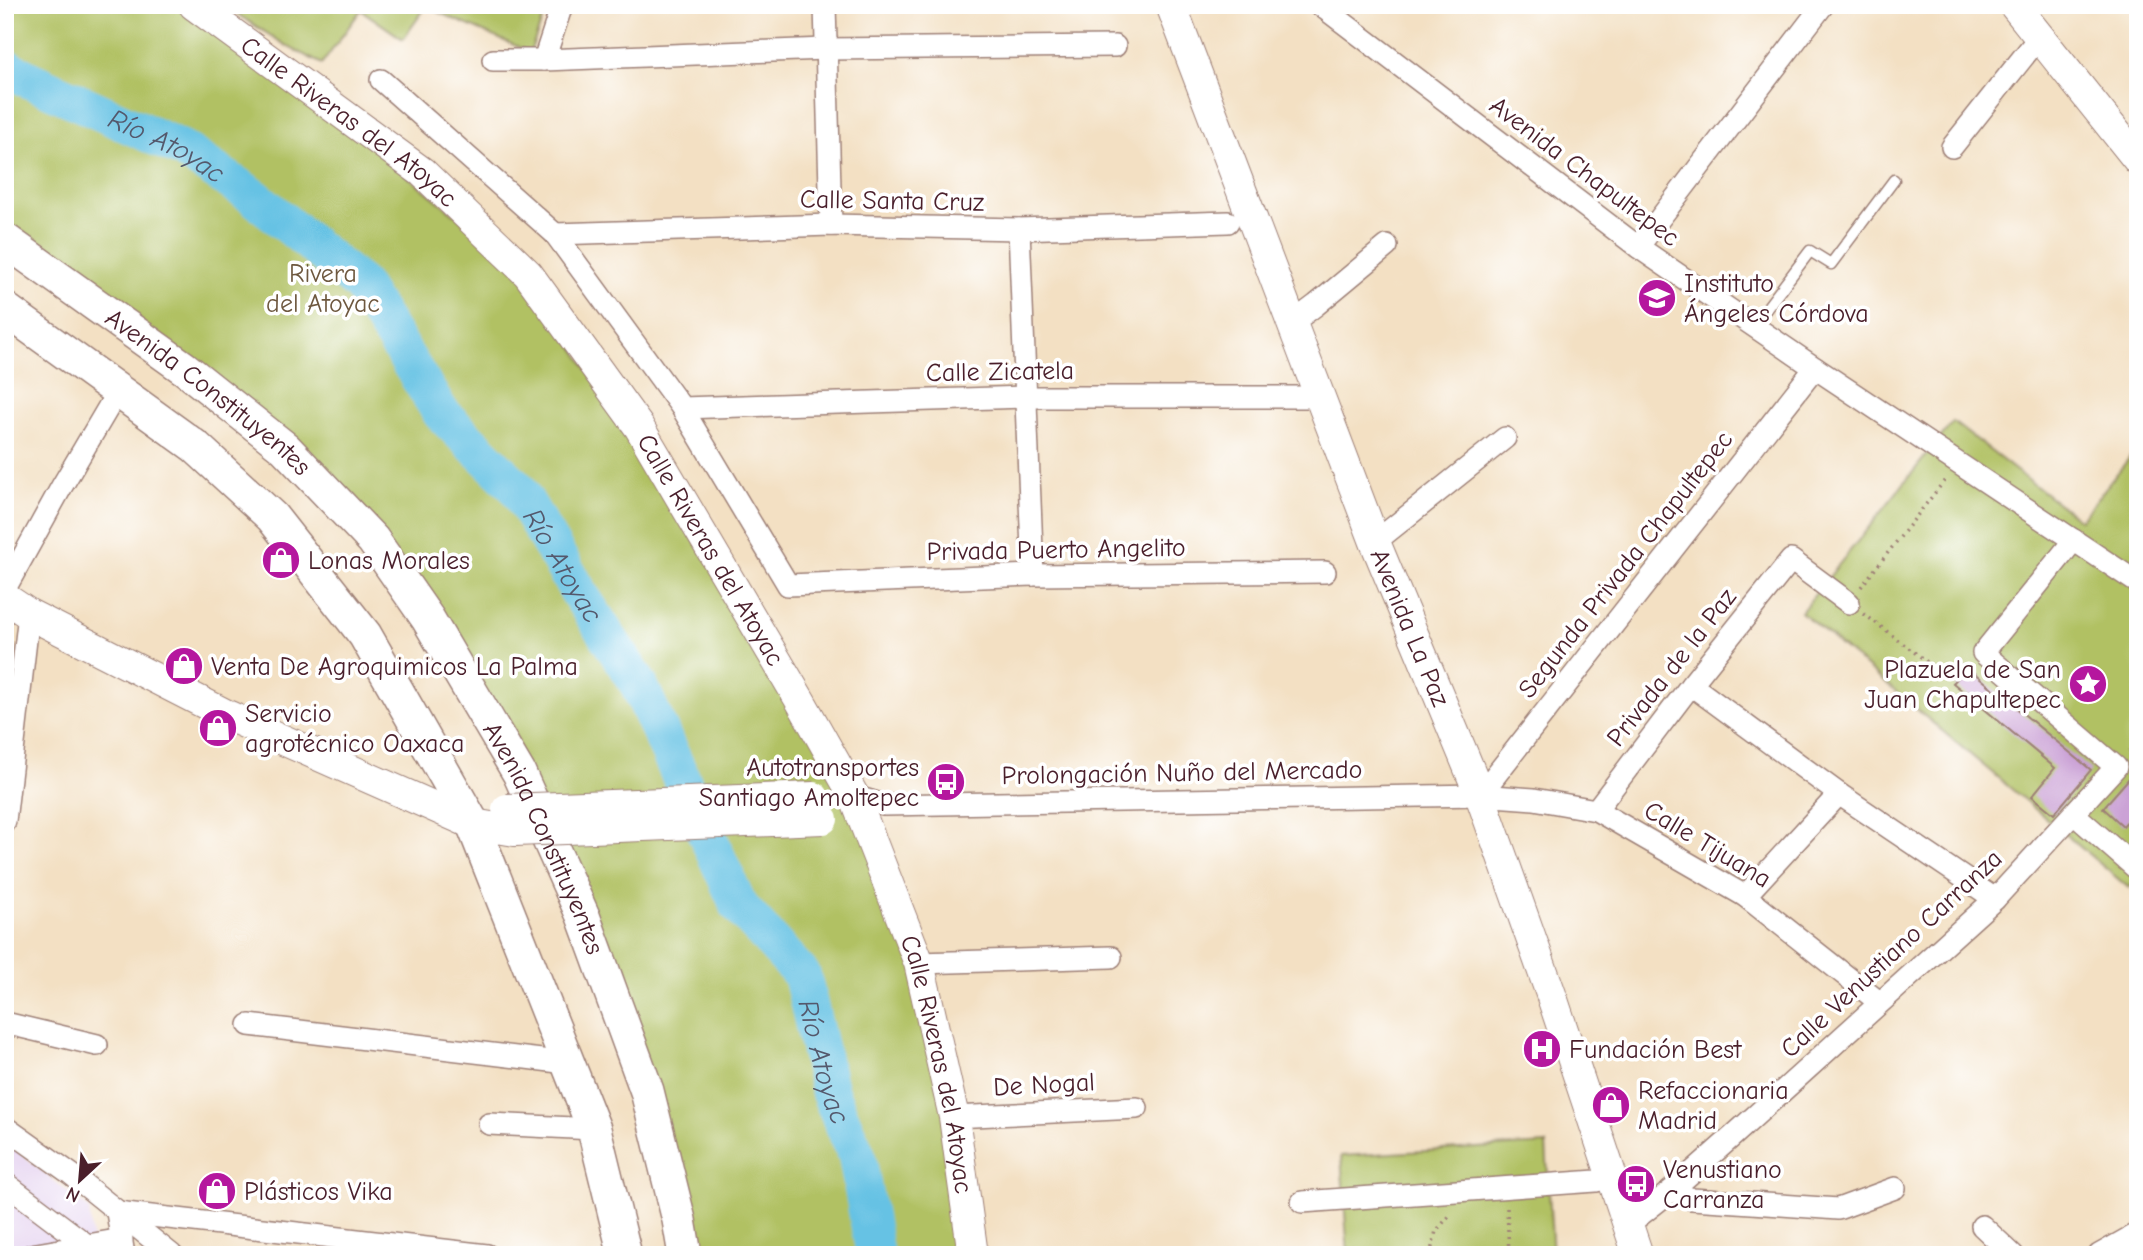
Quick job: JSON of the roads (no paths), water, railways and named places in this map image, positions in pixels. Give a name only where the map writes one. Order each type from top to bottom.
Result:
[{"type":"main road","name":"Avenida Constituyentes","points":[[5,240],[184,368],[285,448],[373,540],[428,619],[519,773],[583,916],[647,1091],[685,1255]]},
{"type":"main road","name":"Avenida Constituyentes","points":[[5,309],[196,447],[272,517],[365,635],[459,814],[567,1063],[594,1129],[625,1255]]},
{"type":"street","name":"Calle Riveras del Atoyac","points":[[194,5],[422,172],[528,274],[639,427],[867,807],[919,963],[954,1117],[972,1255]]},
{"type":"street","points":[[544,60],[562,5]]},
{"type":"street","points":[[825,5],[831,225]]},
{"type":"street","name":"Avenida La Paz","points":[[1171,5],[1375,542],[1480,795],[1548,984],[1638,1255]]},
{"type":"street","name":"Avenida Chapultepec","points":[[1320,5],[1638,247],[2138,583]]},
{"type":"street","points":[[1638,247],[1823,5]]},
{"type":"street","points":[[2014,5],[2138,160]]},
{"type":"street","points":[[1952,147],[2039,36]]},
{"type":"street","points":[[493,60],[825,49],[1115,46]]},
{"type":"street","points":[[381,80],[555,234],[682,408]]},
{"type":"street","name":"Calle Santa Cruz","points":[[555,234],[831,225],[1020,229],[1228,222]]},
{"type":"street","points":[[1020,229],[1033,575]]},
{"type":"street","points":[[1292,323],[1387,246]]},
{"type":"street","name":"Segunda Privada Chapultepec","points":[[1480,795],[1815,368]]},
{"type":"street","points":[[5,589],[118,391]]},
{"type":"street","name":"Calle Zicatela","points":[[682,408],[1025,397],[1319,397]]},
{"type":"street","name":"Privada Puerto Angelito","points":[[682,408],[788,585],[1033,575],[1325,572]]},
{"type":"street","points":[[1375,542],[1505,438]]},
{"type":"street","name":"Calle Venustiano Carranza","points":[[1629,1224],[1672,1190],[1994,899],[2116,767],[1983,653],[2074,540]]},
{"type":"street","name":"Privada de la Paz","points":[[1596,810],[1791,560],[1849,603]]},
{"type":"street","points":[[5,821],[17,606],[229,716],[459,814],[511,820],[867,807]]},
{"type":"street","points":[[1691,685],[1839,794],[1994,899]]},
{"type":"street","points":[[1745,896],[1839,794]]},
{"type":"street","name":"Prolongación Nuño del Mercado","points":[[867,807],[1480,795]]},
{"type":"street","name":"Calle Tijuana","points":[[1480,795],[1534,799],[1596,810],[1745,896],[1879,1002]]},
{"type":"street","points":[[2074,814],[2138,870]]},
{"type":"street","points":[[919,963],[1111,957]]},
{"type":"street","points":[[5,1023],[97,1045]]},
{"type":"street","points":[[248,1025],[567,1063]]},
{"type":"street","name":"De Nogal","points":[[954,1117],[1137,1108]]},
{"type":"street","points":[[489,1124],[594,1129]]},
{"type":"street","points":[[5,1127],[71,1174],[172,1255]]},
{"type":"street","points":[[1302,1202],[1596,1181],[1613,1177]]},
{"type":"street","points":[[5,1183],[87,1245]]},
{"type":"street","points":[[1672,1190],[1692,1199],[1838,1209],[1895,1188]]},
{"type":"street","points":[[31,1255],[87,1245],[123,1247],[117,1212]]},
{"type":"street","points":[[117,1212],[474,1254]]},
{"type":"street","points":[[1982,1226],[2013,1255]]},
{"type":"street","points":[[2099,1255],[2138,1233]]},
{"type":"lane","points":[[1754,325],[1810,251],[1831,264],[1894,180]]},
{"type":"waterway","name":"Río Atoyac","points":[[5,67],[182,149],[253,196],[361,285],[441,413],[518,489],[581,596],[639,685],[739,906],[802,975],[830,1093],[857,1156],[875,1255]]},
{"type":"place","name":"Instituto Ángeles Córdova","points":[[1657,298]]},
{"type":"place","name":"Lonas Morales","points":[[281,560]]},
{"type":"place","name":"Venta De Agroquimicos La Palma","points":[[184,666]]},
{"type":"place","name":"Plazuela de San Juan Chapultepec","points":[[2088,684]]},
{"type":"place","name":"Servicio agrotécnico Oaxaca","points":[[218,728]]},
{"type":"place","name":"Autotransportes Santiago Amoltepec","points":[[946,782]]},
{"type":"place","name":"Fundación Best","points":[[1542,1049]]},
{"type":"place","name":"Refaccionaria Madrid","points":[[1611,1105]]},
{"type":"place","name":"Venustiano Carranza","points":[[1636,1184]]},
{"type":"place","name":"Plásticos Vika","points":[[217,1191]]},
{"type":"park label","name":"Rivera del Atoyac","points":[[323,288]]}]
